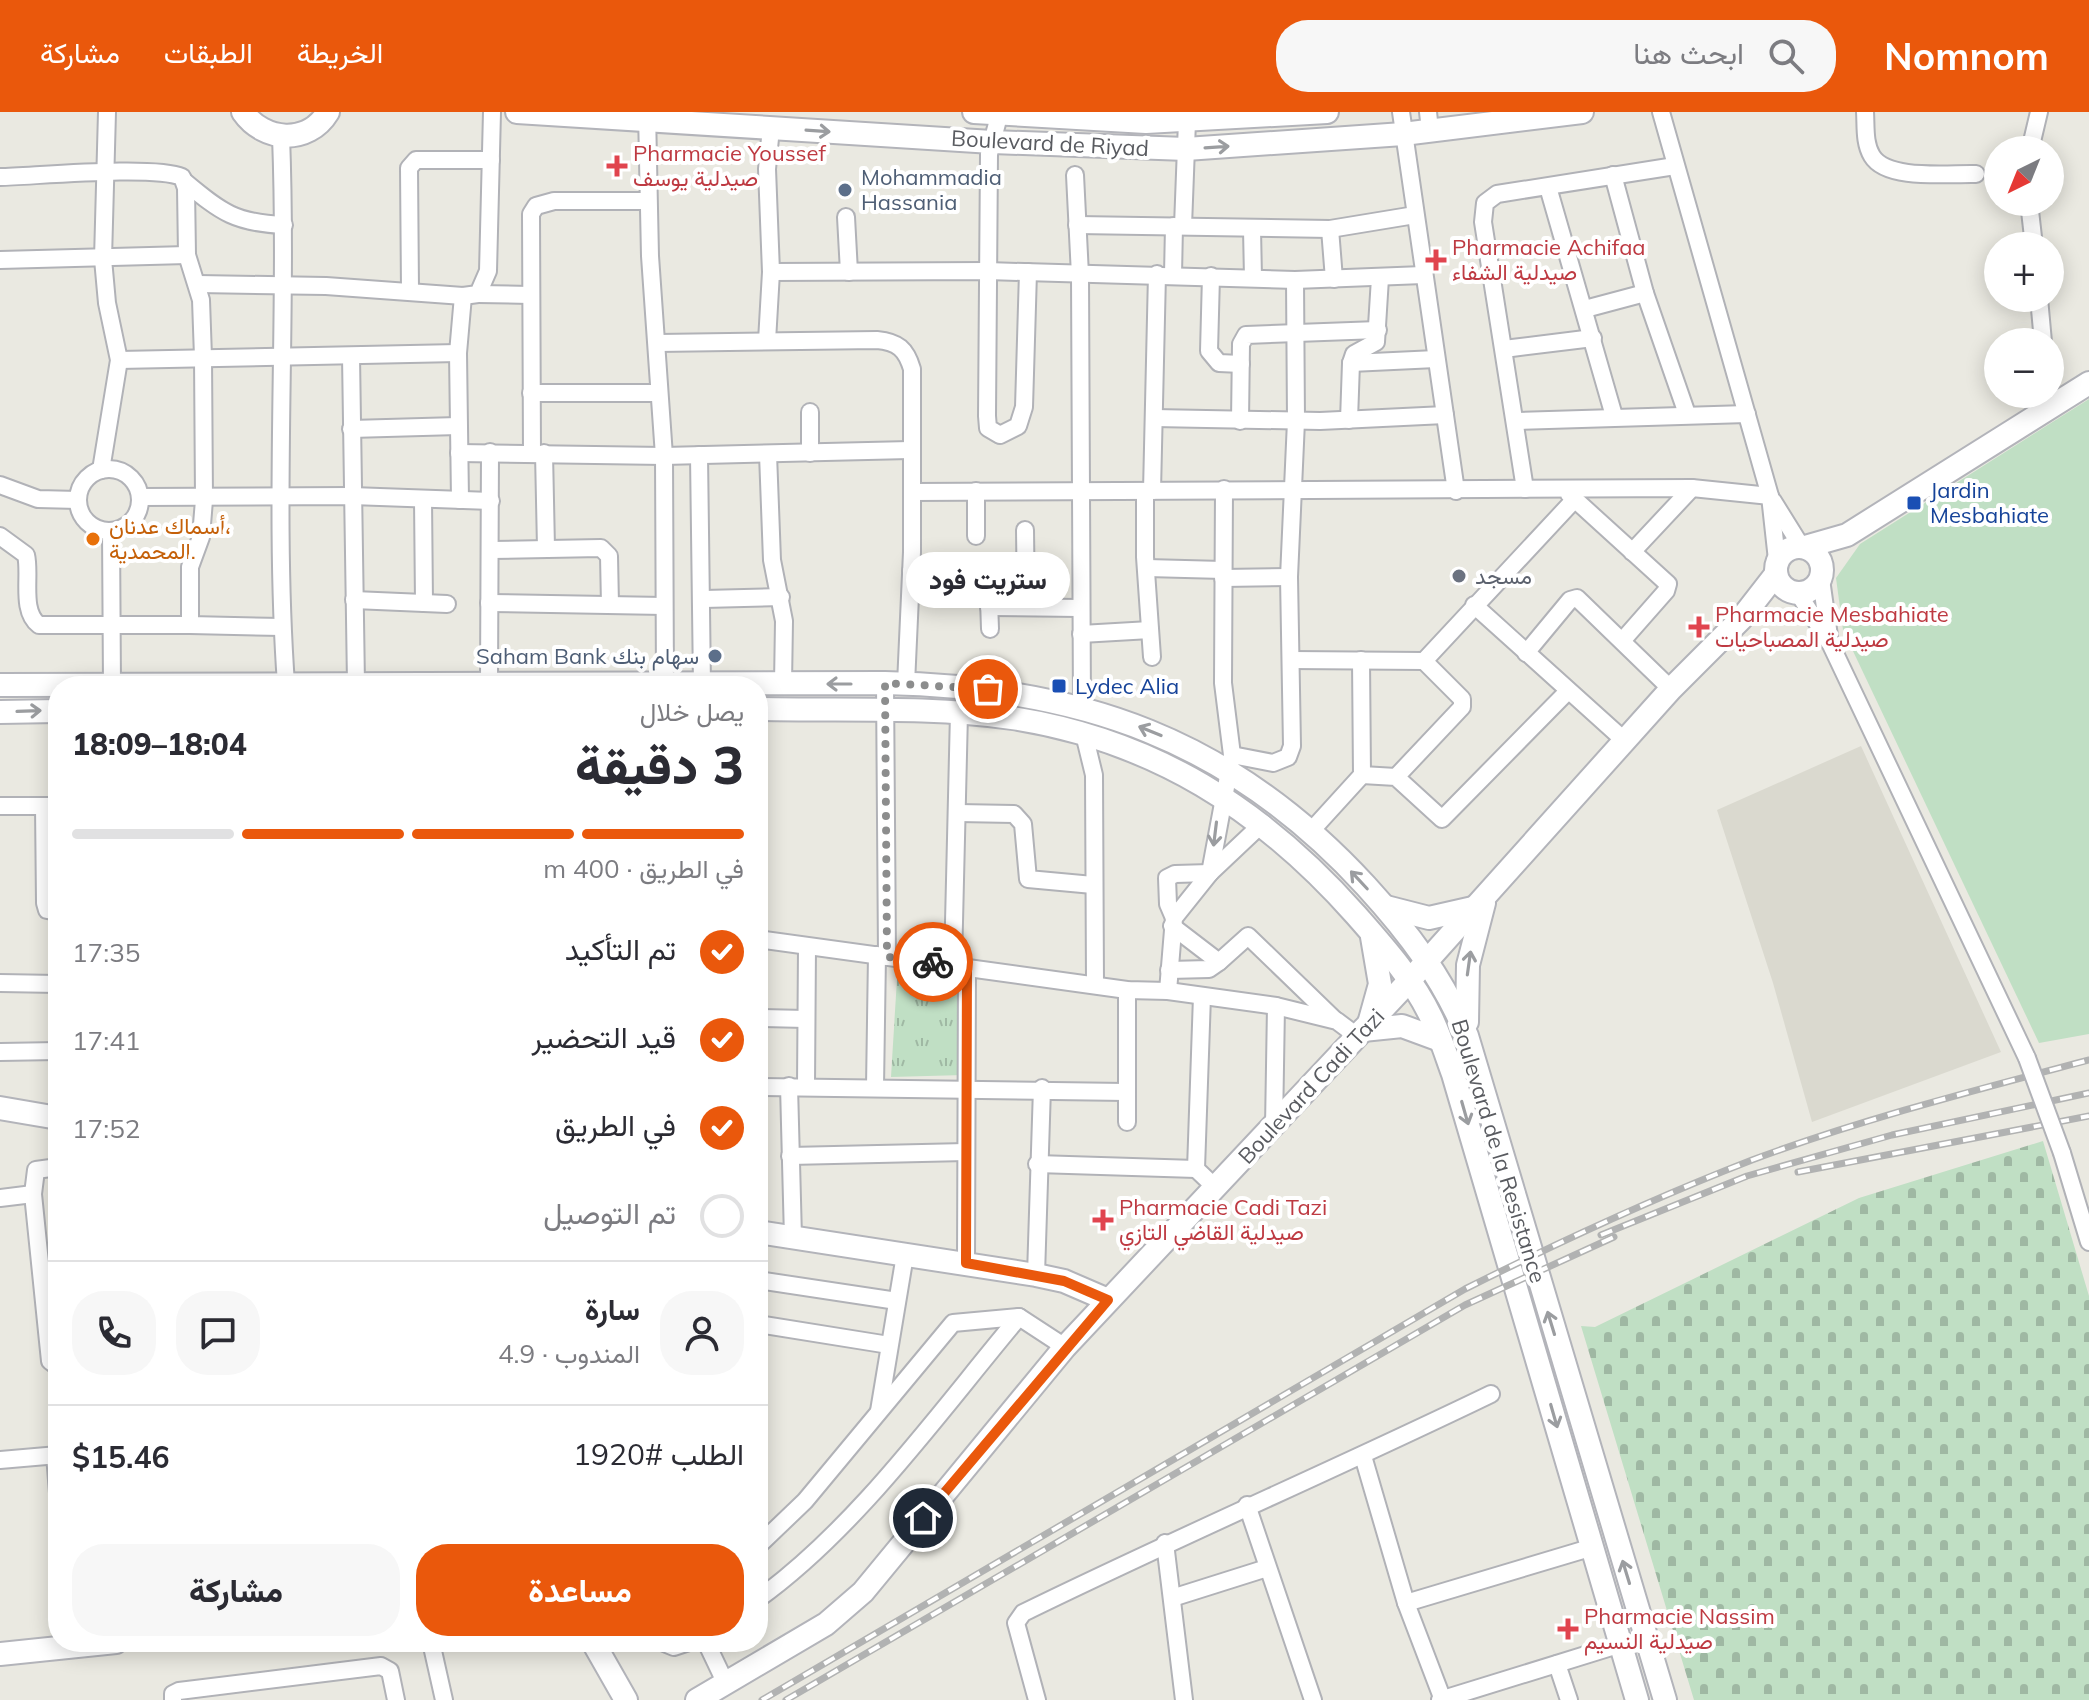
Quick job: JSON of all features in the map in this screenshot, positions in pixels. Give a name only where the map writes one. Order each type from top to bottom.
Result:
[{"type":"main road","points":[[243,112],[254,125],[281,136],[305,132],[328,112]]},
{"type":"main road","name":"Boulevard de Riyad","points":[[517,112],[718,119],[771,128],[992,142],[1186,149],[1402,123],[1582,112]]},
{"type":"main road","name":"Boulevard de Riyad","points":[[974,112],[1146,122],[1327,112]]},
{"type":"main road","points":[[2064,394],[2089,383]]},
{"type":"main road","points":[[1847,535],[1811,590],[1796,593],[1783,586],[1777,567],[1791,547],[1847,535],[2038,408]]},
{"type":"main road","points":[[1803,546],[1818,555],[1822,575]]},
{"type":"main road","name":"Boulevard Cadi Tazi","points":[[697,1700],[845,1610],[1065,1347],[1428,961],[1671,689],[1741,619],[1777,567]]},
{"type":"main road","name":"Boulevard Cadi Tazi","points":[[1741,619],[1796,593]]},
{"type":"main road","name":"Boulevard de la Resistance","points":[[768,684],[896,683],[988,689],[1082,708],[1230,762],[1311,831],[1385,907],[1444,984],[1467,1036],[1665,1700]]},
{"type":"main road","name":"Boulevard de la Resistance","points":[[0,685],[48,685]]},
{"type":"main road","name":"Boulevard de la Resistance","points":[[768,709],[959,713],[1012,718],[1084,734],[1142,754],[1221,795],[1263,823],[1299,854],[1371,932],[1409,981],[1440,1040],[1637,1700]]},
{"type":"main road","points":[[0,712],[48,711]]},
{"type":"main road","points":[[1385,907],[1429,918],[1481,901],[1468,965],[1467,1036]]},
{"type":"main road","points":[[1371,932],[1380,984],[1363,1030],[1402,1026],[1440,1040]]},
{"type":"main road","points":[[0,1108],[48,1116]]},
{"type":"main road","points":[[768,1234],[1036,1275],[1064,1281],[1108,1300]]},
{"type":"main road","points":[[0,1654],[48,1647]]},
{"type":"main road","points":[[599,1652],[626,1700]]},
{"type":"street","points":[[101,470],[119,360],[107,303],[103,259],[107,112]]},
{"type":"street","points":[[460,500],[458,353],[470,295],[488,271],[492,112]]},
{"type":"street","points":[[1661,112],[1770,496],[1777,567]]},
{"type":"street","points":[[1865,112],[1870,153],[1884,167],[1905,172],[1976,174]]},
{"type":"street","points":[[2033,136],[2039,112]]},
{"type":"street","points":[[999,113],[992,142],[987,271],[988,428],[1000,435],[1018,426],[1024,407],[1028,272]]},
{"type":"street","points":[[648,117],[648,201],[664,456],[665,676]]},
{"type":"street","points":[[1152,657],[1147,568],[1149,492],[1165,275],[1179,226],[1187,121]]},
{"type":"street","points":[[1402,123],[1456,491]]},
{"type":"street","points":[[767,341],[771,272],[767,169],[771,128]]},
{"type":"street","points":[[281,136],[285,284],[280,499],[285,676]]},
{"type":"street","points":[[410,291],[409,168],[416,160],[491,160]]},
{"type":"street","points":[[1525,489],[1517,421],[1483,222],[1485,203],[1497,194],[1675,166]]},
{"type":"street","points":[[0,177],[171,174],[227,216],[250,224],[284,225]]},
{"type":"street","points":[[1075,175],[1080,275],[1082,708]]},
{"type":"street","points":[[1613,175],[1645,293],[1687,414]]},
{"type":"street","points":[[185,182],[187,255],[198,284],[203,357],[204,500],[201,537],[190,567],[190,625]]},
{"type":"street","points":[[1548,187],[1614,416]]},
{"type":"street","points":[[546,548],[531,393],[529,228],[536,206],[554,201],[648,201]]},
{"type":"street","points":[[1077,225],[1330,229],[1415,215]]},
{"type":"street","points":[[846,217],[849,272]]},
{"type":"street","points":[[1252,229],[1253,278]]},
{"type":"street","points":[[1330,229],[1334,279]]},
{"type":"street","points":[[0,260],[187,255]]},
{"type":"street","points":[[771,272],[987,271],[1295,280],[1423,275]]},
{"type":"street","points":[[1211,276],[1209,351],[1219,363],[1241,364]]},
{"type":"street","points":[[1349,420],[1351,363],[1357,352],[1375,345],[1380,278]]},
{"type":"street","points":[[1230,762],[1273,763],[1288,757],[1292,738],[1289,577],[1296,421],[1295,280]]},
{"type":"street","points":[[198,284],[285,284],[470,295],[530,295]]},
{"type":"street","points":[[1585,309],[1645,293]]},
{"type":"street","points":[[1240,421],[1241,344],[1246,335],[1296,330],[1378,330]]},
{"type":"street","points":[[1504,349],[1593,338]]},
{"type":"street","points":[[658,343],[877,340],[899,346],[907,354],[912,369],[911,571],[896,683],[888,711],[882,956],[875,1087]]},
{"type":"street","points":[[119,360],[458,353]]},
{"type":"street","points":[[351,356],[356,676]]},
{"type":"street","points":[[1351,363],[1436,359]]},
{"type":"street","points":[[531,393],[659,393]]},
{"type":"street","points":[[810,412],[810,453]]},
{"type":"street","points":[[1517,421],[1747,414]]},
{"type":"street","points":[[1154,418],[1296,421],[1445,415]]},
{"type":"street","points":[[351,429],[458,426]]},
{"type":"street","points":[[459,453],[664,456],[910,450]]},
{"type":"street","points":[[489,676],[490,452]]},
{"type":"street","points":[[768,454],[772,560],[784,621],[783,684]]},
{"type":"street","points":[[699,455],[704,599],[702,676]]},
{"type":"street","points":[[101,470],[123,472],[131,479],[140,497],[134,517],[122,528],[111,531],[88,522],[78,500],[87,478],[101,470]]},
{"type":"street","points":[[0,485],[38,499],[78,500]]},
{"type":"street","points":[[912,492],[1525,489],[1570,495],[1692,488],[1770,496]]},
{"type":"street","points":[[1632,552],[1692,488]]},
{"type":"street","points":[[1210,873],[1221,795],[1230,762],[1223,683],[1224,489]]},
{"type":"street","points":[[976,491],[976,536]]},
{"type":"street","points":[[1570,495],[1668,587],[1622,641]]},
{"type":"street","points":[[1424,661],[1570,495]]},
{"type":"street","points":[[140,497],[204,500],[352,496],[491,501]]},
{"type":"street","points":[[1770,496],[1803,546]]},
{"type":"street","points":[[423,499],[424,603]]},
{"type":"street","points":[[1025,530],[1023,570],[1026,606]]},
{"type":"street","points":[[111,531],[112,676]]},
{"type":"street","points":[[0,536],[26,555],[29,607],[33,621],[48,627],[282,627]]},
{"type":"street","points":[[490,550],[595,547],[606,552],[610,605]]},
{"type":"street","points":[[1147,568],[1289,577]]},
{"type":"street","points":[[911,571],[1023,570]]},
{"type":"street","points":[[988,571],[990,629]]},
{"type":"street","points":[[1822,575],[1831,645]]},
{"type":"street","points":[[1796,593],[1831,645],[2027,1058],[2062,1153],[2089,1242]]},
{"type":"street","points":[[704,599],[781,597]]},
{"type":"street","points":[[1526,653],[1570,600],[1577,598],[1671,689]]},
{"type":"street","points":[[354,600],[447,604]]},
{"type":"street","points":[[489,603],[664,606]]},
{"type":"street","points":[[1474,605],[1625,741]]},
{"type":"street","points":[[989,607],[1080,608]]},
{"type":"street","points":[[1081,634],[1150,630]]},
{"type":"street","points":[[1291,660],[1424,661],[1463,703],[1396,777]]},
{"type":"street","points":[[1311,831],[1362,775],[1361,660]]},
{"type":"street","points":[[1362,775],[1396,777],[1437,818],[1448,817],[1568,691]]},
{"type":"street","points":[[959,713],[966,1263]]},
{"type":"street","points":[[1084,734],[1094,775],[1095,985]]},
{"type":"street","points":[[0,806],[48,806]]},
{"type":"street","points":[[958,813],[1014,814],[1023,824],[1028,879],[1093,885]]},
{"type":"street","points":[[1173,922],[1210,873],[1263,823]]},
{"type":"street","points":[[48,854],[45,903],[48,910]]},
{"type":"street","points":[[1168,991],[1173,922],[1168,904],[1167,878],[1175,874],[1210,873]]},
{"type":"street","points":[[1173,922],[1219,962]]},
{"type":"street","points":[[1169,970],[1209,969],[1248,936],[1337,1021]]},
{"type":"street","points":[[768,941],[1127,990],[1168,991],[1276,1006],[1363,1030]]},
{"type":"street","points":[[806,1086],[807,947]]},
{"type":"street","points":[[0,983],[48,984]]},
{"type":"street","points":[[1127,990],[1127,1122]]},
{"type":"street","points":[[1196,1169],[1202,996]]},
{"type":"street","points":[[1274,1127],[1276,1006]]},
{"type":"street","points":[[768,1018],[806,1019]]},
{"type":"street","points":[[0,1052],[48,1051]]},
{"type":"street","points":[[789,1086],[793,1238]]},
{"type":"street","points":[[768,1087],[1042,1088],[1126,1092]]},
{"type":"street","points":[[1036,1275],[1037,1164],[1042,1088]]},
{"type":"street","points":[[790,1156],[966,1152]]},
{"type":"street","points":[[1037,1164],[1196,1169],[1216,1188]]},
{"type":"street","points":[[48,1168],[36,1170],[33,1194],[48,1341]]},
{"type":"street","points":[[0,1198],[33,1194]]},
{"type":"street","points":[[878,1414],[905,1255]]},
{"type":"street","points":[[768,1282],[897,1301]]},
{"type":"street","points":[[768,1536],[805,1501],[953,1323],[1019,1317],[1065,1347]]},
{"type":"street","points":[[768,1591],[813,1557],[844,1524],[1019,1317]]},
{"type":"street","points":[[768,1326],[889,1345]]},
{"type":"street","points":[[1037,1700],[1016,1623],[1019,1617],[1165,1543],[1363,1456],[1491,1394]]},
{"type":"street","points":[[0,1460],[48,1456]]},
{"type":"street","points":[[1363,1456],[1406,1603],[1442,1700],[1621,1644]]},
{"type":"street","points":[[1247,1505],[1313,1700]]},
{"type":"street","points":[[1165,1543],[1184,1700]]},
{"type":"street","points":[[1406,1603],[1593,1547]]},
{"type":"street","points":[[1172,1598],[1267,1568]]},
{"type":"street","points":[[433,1652],[444,1700]]},
{"type":"street","points":[[711,1652],[726,1684]]},
{"type":"street","points":[[1557,1664],[1569,1700]]},
{"type":"street","points":[[173,1700],[173,1694],[179,1691],[381,1666],[390,1671],[396,1700]]},
{"type":"shaded area","points":[[1861,746],[2001,1052],[1812,1122],[1773,983],[1717,810]]},
{"type":"green space","points":[[2089,399],[2089,1034],[2039,1043],[1843,630],[1836,578],[1860,544]]},
{"type":"green space","points":[[898,962],[966,972],[964,1075],[891,1077]]},
{"type":"green space","points":[[2043,1141],[2089,1296],[2089,1700],[1694,1700],[1581,1326],[1595,1327],[1859,1198]]},
{"type":"railway","points":[[762,1700],[1465,1289],[1536,1254],[1679,1190],[1793,1145],[1919,1106],[2089,1060]]},
{"type":"railway","points":[[1601,1235],[1747,1176],[1892,1135],[2089,1093]]},
{"type":"railway","points":[[1798,1172],[2089,1116]]},
{"type":"railway","points":[[786,1700],[1465,1305],[1614,1237]]},
{"type":"way so far","points":[[933,962],[887,957],[888,711],[885,683],[988,689]]},
{"type":"place","name":"Pharmacie Youssef صيدلية يوسف","points":[[617,166]]},
{"type":"place","name":"Mohammadia Hassania","points":[[845,190]]},
{"type":"place","name":"Pharmacie Achifaa صيدلية الشفاء","points":[[1436,260]]},
{"type":"place","name":"Jardin Mesbahiate","points":[[1914,503]]},
{"type":"place","name":"أسماك عدنان، المحمدية.","points":[[93,539]]},
{"type":"place","name":"مسجد","points":[[1459,576]]},
{"type":"place","name":"Pharmacie Mesbahiate صيدلية المصباحيات","points":[[1699,627]]},
{"type":"place","name":"Saham Bank سهام بنك","points":[[715,656]]},
{"type":"place","name":"Lydec Alia","points":[[1059,686]]},
{"type":"place","name":"ستريت فود","points":[[988,689]]},
{"type":"place","name":"Pharmacie Cadi Tazi صيدلية القاضي التازي","points":[[1103,1220]]},
{"type":"place","name":"Pharmacie Nassim صيدلية النسيم","points":[[1568,1629]]},
{"type":"route","points":[[923,1518],[1108,1300],[1064,1281],[966,1263],[967,967],[933,962]]}]
